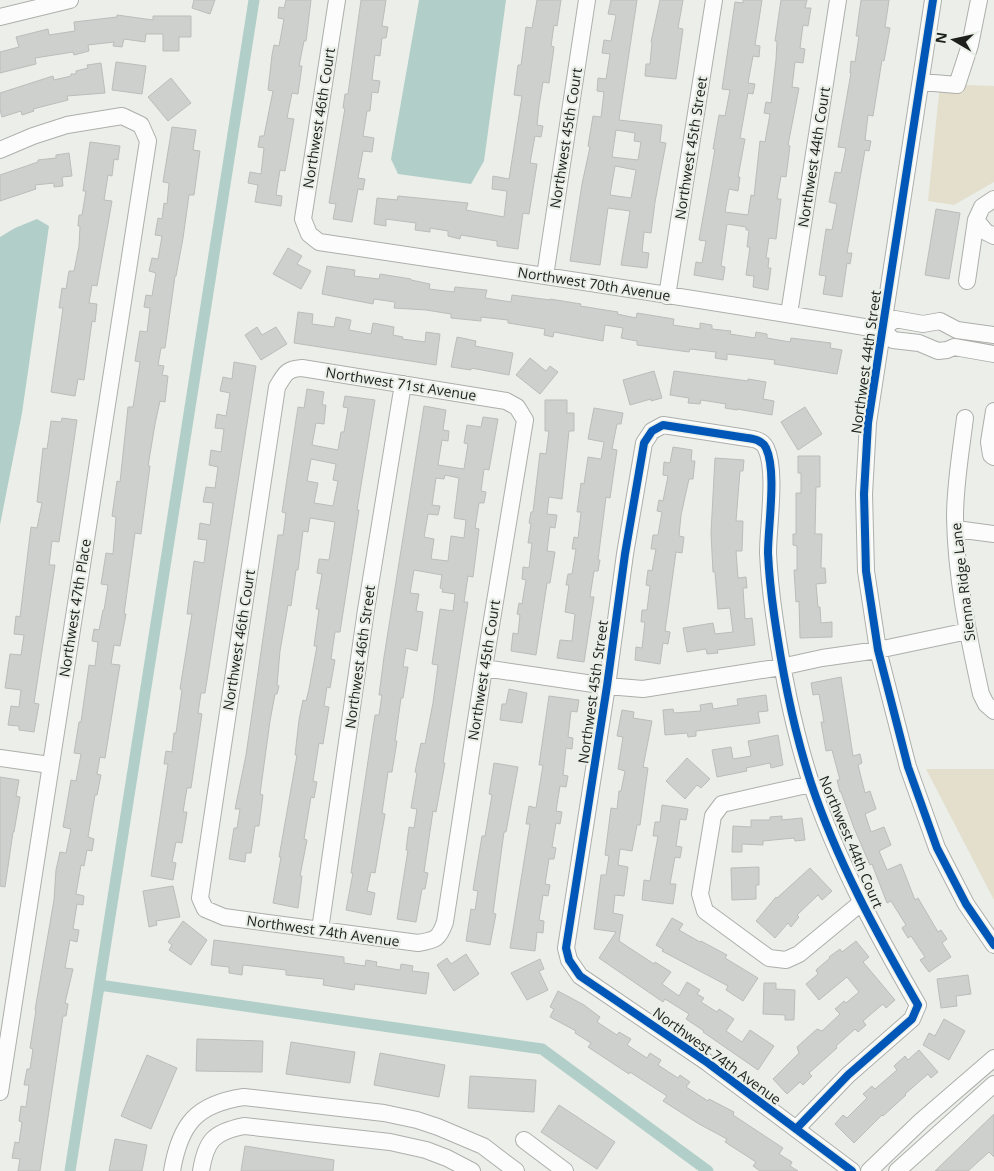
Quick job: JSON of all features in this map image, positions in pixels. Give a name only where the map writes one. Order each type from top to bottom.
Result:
[{"type":"street","points":[[0,17],[70,0]]},
{"type":"street","name":"Northwest 46th Court","points":[[309,234],[303,220],[337,0]]},
{"type":"street","name":"Northwest 45th Court","points":[[545,276],[587,0]]},
{"type":"street","name":"Northwest 45th Street","points":[[668,296],[714,0]]},
{"type":"street","name":"Northwest 44th Court","points":[[790,314],[838,0]]},
{"type":"street","name":"Northwest 44th Street","points":[[934,0],[868,422],[864,494],[866,571],[878,650],[907,763],[937,848],[966,904],[994,945]]},
{"type":"street","points":[[922,82],[957,84],[970,45],[978,0]]},
{"type":"street","name":"Northwest 47th Place","points":[[0,150],[33,136],[77,124],[122,116],[141,125],[148,140],[0,1092]]},
{"type":"street","points":[[967,282],[976,220],[982,207],[994,199]]},
{"type":"street","points":[[976,220],[986,232],[994,236]]},
{"type":"street","name":"Northwest 70th Avenue","points":[[309,234],[318,242],[790,314],[882,330],[893,340],[919,343],[938,350],[947,350],[954,347],[994,354]]},
{"type":"street","points":[[882,330],[895,319],[922,324],[940,320],[958,330],[994,335]]},
{"type":"street","name":"Northwest 71st Avenue","points":[[285,374],[291,369],[302,368],[506,402],[517,407]]},
{"type":"street","name":"Northwest 46th Court","points":[[205,908],[200,898],[266,456],[277,387],[285,374]]},
{"type":"street","name":"Northwest 46th Street","points":[[320,930],[366,610],[403,384]]},
{"type":"street","name":"Northwest 45th Court","points":[[440,935],[445,922],[525,420],[517,407]]},
{"type":"street","points":[[994,411],[989,442],[991,455],[994,457]]},
{"type":"street","name":"Sienna Ridge Lane","points":[[964,418],[956,489],[958,558],[968,631],[981,694],[986,704],[994,711]]},
{"type":"street","name":"Northwest 45th Street","points":[[569,960],[566,948],[607,686],[625,554],[644,443],[652,431],[662,425],[759,440],[765,447]]},
{"type":"street","name":"Northwest 44th Court","points":[[765,447],[771,466],[768,552],[770,582],[781,667],[800,746],[811,784],[846,869],[868,916],[918,1005],[912,1019],[848,1074],[796,1129]]},
{"type":"street","points":[[956,529],[994,534]]},
{"type":"street","points":[[484,668],[607,686],[643,689],[878,650],[968,631]]},
{"type":"street","points":[[0,758],[50,765]]},
{"type":"street","points":[[811,784],[722,804],[713,816],[700,894],[706,911],[769,958],[786,960],[799,954],[862,902]]},
{"type":"street","name":"Northwest 74th Avenue","points":[[205,908],[224,918],[418,943],[431,941],[440,935]]},
{"type":"street","name":"Northwest 74th Avenue","points":[[569,960],[580,976],[708,1063],[852,1171]]},
{"type":"street","points":[[870,1171],[921,1121],[994,1058]]},
{"type":"street","points":[[897,1171],[994,1084]]},
{"type":"street","points":[[472,1171],[426,1150],[390,1142],[244,1126],[228,1129],[214,1137],[203,1156],[201,1170],[173,1168],[175,1151],[185,1129],[196,1116],[212,1105],[225,1100],[244,1097],[358,1110],[417,1120],[483,1146],[516,1171]]},
{"type":"street","points":[[355,1138],[358,1110]]},
{"type":"street","points":[[524,1140],[565,1171]]},
{"type":"shaded area","points":[[940,84],[994,86],[994,182],[954,205],[928,201]]},
{"type":"shaded area","points":[[926,769],[994,769],[994,900],[993,898]]},
{"type":"water","points":[[419,0],[506,0],[484,161],[471,184],[398,174],[391,159]]},
{"type":"water","points":[[37,219],[49,226],[22,413],[0,525],[0,237],[15,228]]},
{"type":"building","points":[[194,0],[215,0],[210,14],[192,8]]},
{"type":"building","points":[[286,0],[311,0],[306,41],[304,41],[299,66],[302,66],[298,94],[292,93],[287,118],[294,119],[285,171],[280,170],[276,195],[282,196],[281,206],[255,202],[258,185],[248,183],[250,172],[261,174],[264,148],[258,147],[260,136],[264,136],[273,91],[268,90],[274,45],[279,46],[284,19],[278,18],[279,7],[284,8]]},
{"type":"building","points":[[361,0],[386,0],[382,26],[388,27],[386,38],[382,38],[380,56],[375,55],[372,80],[380,81],[378,93],[372,92],[370,111],[367,111],[363,136],[374,138],[372,152],[363,151],[358,178],[365,179],[363,190],[358,189],[352,222],[333,219],[336,204],[329,203],[345,108],[343,108],[345,94],[348,94]]},
{"type":"building","points":[[537,0],[561,0],[557,26],[554,25],[551,46],[554,47],[549,83],[543,82],[539,106],[537,125],[543,126],[541,137],[535,136],[530,163],[537,164],[529,214],[523,213],[518,249],[497,246],[497,241],[461,235],[460,239],[448,236],[448,231],[430,228],[430,232],[415,230],[416,223],[386,219],[386,226],[374,224],[377,198],[397,200],[398,196],[468,203],[466,210],[504,217],[507,191],[492,189],[493,176],[509,179],[522,96],[514,95],[518,65],[521,65],[526,27],[532,28]]},
{"type":"building","points":[[611,0],[637,0],[619,120],[662,125],[660,142],[666,143],[651,233],[644,232],[642,252],[649,253],[647,268],[621,265],[630,211],[608,208],[600,265],[570,261],[590,147],[588,146],[593,116],[601,117],[604,92],[597,91],[598,78],[606,79],[610,54],[602,53],[604,40],[611,41],[616,15],[608,14]],"holes":[[[616,130],[635,133],[634,141],[641,142],[638,160],[612,157]],[[615,166],[636,170],[631,198],[610,195]]]},
{"type":"building","points":[[660,0],[683,0],[678,28],[683,29],[676,79],[645,76],[646,64],[650,64],[651,42]]},
{"type":"building","points":[[743,0],[762,0],[755,45],[760,46],[759,57],[753,56],[748,83],[755,84],[753,94],[748,93],[740,138],[745,139],[738,177],[740,177],[738,191],[729,189],[725,212],[748,215],[751,195],[754,196],[760,141],[765,142],[770,114],[764,113],[766,102],[771,103],[776,60],[777,41],[775,41],[781,0],[807,0],[805,8],[811,8],[808,26],[803,25],[800,48],[805,49],[803,63],[795,62],[792,87],[799,88],[788,145],[790,146],[786,177],[781,176],[777,199],[781,199],[776,239],[769,238],[766,258],[769,258],[768,268],[771,268],[768,290],[753,287],[754,276],[746,275],[750,247],[747,247],[749,230],[746,230],[746,227],[727,224],[721,266],[725,267],[723,280],[694,275],[696,262],[702,263],[706,241],[699,240],[719,115],[725,116],[730,90],[722,89],[735,2],[743,3]]},
{"type":"building","points":[[861,0],[889,0],[885,27],[890,28],[884,61],[882,60],[873,116],[868,115],[865,140],[871,141],[869,151],[865,150],[847,253],[852,253],[850,264],[847,263],[842,297],[823,294],[826,276],[819,275],[826,229],[832,230],[837,204],[829,202],[835,172],[841,173],[846,148],[838,147],[851,73],[851,61],[855,62],[859,36],[856,36]]},
{"type":"building","points":[[117,15],[153,20],[153,16],[191,16],[191,37],[179,37],[179,51],[163,51],[163,34],[146,34],[145,42],[124,39],[122,47],[113,46],[114,42],[88,45],[89,51],[74,55],[73,52],[35,58],[36,64],[0,73],[0,52],[19,47],[16,37],[48,29],[49,35],[75,31],[74,22],[117,17]]},
{"type":"building","points":[[116,62],[146,66],[142,94],[112,90]]},
{"type":"building","points":[[101,63],[105,93],[67,96],[68,100],[33,109],[34,111],[22,115],[21,111],[2,117],[0,93],[53,76],[54,80],[71,76],[71,74],[76,74],[76,71],[88,68],[87,65]]},
{"type":"building","points":[[171,78],[191,103],[168,121],[148,97]]},
{"type":"building","points":[[172,127],[196,130],[193,150],[200,151],[194,195],[189,195],[165,348],[161,348],[158,365],[164,366],[162,375],[168,376],[165,402],[160,401],[155,424],[148,466],[150,466],[141,534],[135,533],[124,614],[126,614],[120,646],[114,645],[111,664],[120,665],[105,758],[100,757],[97,774],[101,775],[97,795],[95,795],[88,837],[94,839],[92,851],[87,850],[84,866],[81,865],[76,894],[84,896],[83,905],[77,904],[73,929],[79,930],[77,942],[70,940],[65,968],[73,969],[65,1003],[68,1004],[66,1016],[63,1016],[40,1171],[18,1171],[20,1159],[12,1158],[15,1142],[19,1143],[22,1122],[19,1121],[21,1106],[26,1107],[29,1085],[24,1085],[27,1069],[30,1069],[33,1049],[30,1048],[54,900],[56,870],[60,852],[66,853],[71,829],[63,827],[71,780],[76,781],[81,754],[74,753],[79,722],[81,722],[89,665],[95,666],[98,642],[92,641],[94,629],[99,630],[108,585],[101,584],[106,553],[113,554],[116,517],[112,516],[117,481],[120,482],[128,407],[133,407],[140,362],[135,361],[140,331],[147,332],[150,308],[144,307],[146,295],[152,296],[156,273],[149,271],[152,258],[158,259],[162,236],[155,235],[158,218],[162,219],[164,203],[167,204],[169,183],[163,182]]},
{"type":"building","points":[[90,142],[120,146],[118,160],[114,159],[112,176],[108,175],[104,200],[112,201],[97,286],[92,285],[89,303],[97,304],[95,322],[92,321],[84,380],[78,379],[75,396],[51,392],[63,308],[59,308],[62,288],[66,289],[69,271],[74,271],[79,246],[79,215],[82,215],[86,191],[83,191]]},
{"type":"building","points":[[69,153],[72,176],[62,177],[63,186],[54,187],[54,183],[35,185],[36,189],[0,201],[0,175],[38,162],[38,160],[56,158],[56,155]]},
{"type":"building","points":[[936,209],[960,213],[949,279],[925,275]]},
{"type":"building","points":[[288,248],[302,256],[297,264],[311,271],[301,289],[273,274]]},
{"type":"building","points":[[327,266],[355,270],[354,276],[379,279],[380,274],[411,279],[430,284],[429,289],[454,292],[455,287],[487,290],[485,298],[511,302],[512,295],[550,299],[618,312],[617,314],[636,318],[637,313],[674,319],[673,325],[700,329],[700,323],[712,325],[712,329],[731,331],[730,334],[755,338],[756,332],[767,334],[767,338],[790,342],[791,338],[831,343],[830,348],[842,350],[837,374],[774,364],[775,360],[727,354],[727,360],[715,358],[716,352],[690,349],[689,352],[637,345],[637,341],[621,338],[623,328],[605,325],[603,341],[554,332],[553,337],[544,335],[545,329],[508,323],[508,320],[481,317],[481,321],[451,318],[451,314],[394,308],[395,302],[374,299],[373,304],[322,294]]},
{"type":"building","points":[[298,312],[313,314],[312,324],[334,327],[336,317],[351,320],[349,330],[371,334],[373,323],[394,327],[393,335],[403,337],[402,339],[425,342],[426,332],[440,334],[436,365],[294,343]]},
{"type":"building","points":[[257,327],[262,335],[276,327],[287,344],[261,360],[245,335]]},
{"type":"building","points":[[457,337],[476,341],[475,346],[513,353],[509,375],[471,368],[471,370],[451,367]]},
{"type":"building","points":[[530,358],[546,371],[550,366],[558,372],[540,394],[516,375]]},
{"type":"building","points":[[234,362],[256,366],[205,693],[201,693],[198,713],[202,714],[191,788],[187,788],[183,812],[187,812],[182,843],[176,842],[172,862],[176,863],[173,880],[151,876],[168,764],[164,764],[166,751],[172,752],[174,733],[176,733],[182,690],[180,689],[192,614],[187,614],[194,561],[204,563],[207,540],[198,539],[200,523],[210,525],[213,503],[203,502],[206,487],[215,488],[218,467],[209,465],[211,450],[221,452],[224,429],[215,428],[217,414],[226,416],[230,393],[220,391],[223,377],[232,379]]},
{"type":"building","points":[[654,371],[662,398],[630,405],[623,380]]},
{"type":"building","points":[[674,371],[766,382],[763,399],[774,401],[772,415],[725,408],[726,404],[701,400],[700,404],[688,403],[689,398],[670,395]]},
{"type":"building","points":[[307,389],[324,392],[322,405],[326,405],[324,424],[316,423],[312,445],[338,450],[341,432],[344,432],[348,408],[343,407],[345,396],[375,400],[340,632],[335,632],[331,659],[335,660],[330,688],[327,687],[324,706],[329,707],[323,744],[319,743],[313,781],[317,782],[314,798],[311,797],[304,839],[307,840],[300,876],[302,876],[298,908],[273,903],[297,755],[295,755],[299,720],[303,700],[306,701],[309,689],[317,646],[314,646],[319,609],[316,609],[322,574],[317,573],[319,559],[329,560],[335,522],[310,518],[308,532],[303,531],[298,570],[296,570],[291,606],[288,605],[280,651],[277,685],[279,686],[277,694],[275,694],[270,721],[260,794],[263,795],[259,826],[255,826],[251,853],[246,853],[245,862],[229,859],[234,828],[237,828],[240,809],[235,809],[246,755],[278,535],[283,535],[286,513],[282,512],[298,407],[304,408]],"holes":[[[311,459],[336,464],[333,480],[338,481],[333,506],[314,503],[318,483],[307,481]]]},
{"type":"building","points":[[545,400],[567,400],[567,413],[574,413],[574,431],[569,431],[562,499],[549,497],[547,514],[557,515],[555,528],[550,527],[547,551],[555,552],[550,583],[547,583],[536,655],[511,651],[513,633],[518,634],[520,615],[517,614],[519,603],[522,604],[526,580],[522,579],[523,567],[529,568],[532,543],[528,543],[531,524],[529,523],[531,512],[533,512],[540,453],[546,454],[549,431],[545,431]]},
{"type":"building","points":[[424,406],[446,410],[443,430],[449,431],[448,441],[442,440],[438,465],[464,469],[468,444],[464,443],[467,425],[481,427],[483,417],[498,419],[489,470],[484,469],[481,491],[486,492],[484,503],[479,503],[475,528],[479,529],[473,577],[468,576],[464,602],[468,602],[443,763],[445,763],[436,812],[433,811],[424,872],[428,873],[425,889],[422,889],[416,922],[397,919],[408,850],[406,850],[409,827],[414,828],[417,809],[411,808],[417,773],[415,772],[421,743],[425,744],[433,703],[438,665],[432,664],[440,609],[453,611],[455,594],[442,592],[443,589],[440,588],[442,575],[414,570],[410,593],[419,594],[416,611],[423,612],[417,651],[406,648],[403,667],[408,667],[403,698],[401,698],[395,741],[397,741],[392,772],[388,772],[382,813],[385,814],[375,873],[371,872],[367,891],[375,893],[371,915],[346,910],[375,715],[379,715],[382,695],[379,695]],"holes":[[[445,475],[459,478],[454,518],[466,520],[464,538],[451,536],[448,561],[431,559],[434,539],[424,537],[428,514],[438,515],[440,506],[432,505],[436,478],[444,479]]]},
{"type":"building","points":[[805,407],[822,434],[798,450],[781,422]]},
{"type":"building","points":[[594,408],[623,413],[621,424],[617,424],[612,449],[617,450],[610,498],[606,497],[598,571],[594,571],[590,597],[594,597],[584,662],[557,658],[560,640],[572,641],[575,614],[565,612],[569,585],[566,585],[568,574],[572,574],[576,549],[572,549],[574,537],[578,538],[581,512],[577,512],[581,483],[584,484],[588,457],[601,459],[604,442],[588,439]]},
{"type":"building","points":[[62,418],[77,420],[59,542],[52,541],[49,565],[55,565],[34,703],[39,704],[34,732],[19,730],[19,726],[8,725],[11,706],[19,707],[21,690],[5,688],[10,654],[21,655],[24,635],[14,634],[16,616],[20,617],[31,527],[37,528],[42,503],[37,502],[43,448],[47,449],[51,421],[61,422]]},
{"type":"building","points":[[673,447],[692,450],[691,461],[695,461],[693,479],[689,479],[681,515],[679,536],[684,537],[682,553],[676,552],[665,631],[670,632],[668,644],[663,643],[660,664],[635,660],[636,647],[642,648],[645,622],[641,622],[642,610],[647,610],[650,586],[646,585],[648,570],[652,571],[656,549],[651,549],[653,535],[658,535],[662,512],[657,511],[659,500],[663,501],[668,476],[663,475],[664,462],[670,463]]},
{"type":"building","points":[[798,456],[820,456],[820,487],[816,487],[815,534],[822,534],[821,568],[825,568],[826,583],[816,584],[821,623],[832,622],[832,637],[800,638],[799,601],[796,602],[794,570],[797,570],[797,546],[793,545],[793,534],[796,534],[796,493],[801,493],[801,473],[798,473]]},
{"type":"building","points":[[715,458],[744,460],[743,471],[740,471],[736,521],[743,521],[742,551],[736,551],[738,578],[746,577],[747,588],[743,588],[745,619],[752,618],[755,645],[717,650],[718,653],[707,654],[706,649],[687,652],[683,628],[713,623],[715,634],[733,632],[730,608],[718,609],[715,572],[713,572],[711,533]]},
{"type":"building","points":[[841,677],[853,756],[860,754],[862,763],[858,765],[865,793],[870,791],[876,809],[865,814],[871,832],[884,827],[891,845],[879,851],[887,870],[901,864],[915,900],[918,898],[938,932],[941,930],[947,939],[942,943],[951,957],[929,972],[920,960],[925,957],[911,936],[908,938],[902,928],[906,925],[891,901],[887,903],[840,792],[837,780],[840,780],[832,750],[826,751],[821,722],[824,722],[819,694],[813,695],[811,683]]},
{"type":"building","points":[[509,689],[527,693],[522,723],[500,720],[502,704],[506,704]]},
{"type":"building","points":[[766,695],[768,711],[758,712],[760,723],[696,731],[696,736],[688,737],[687,733],[665,735],[663,710],[673,709],[674,713],[701,711],[700,705],[712,703],[713,709],[738,705],[737,699]]},
{"type":"building","points":[[549,696],[579,700],[577,712],[571,711],[568,737],[573,738],[572,749],[566,748],[563,775],[568,776],[566,787],[560,786],[556,811],[562,812],[560,824],[556,823],[552,847],[556,848],[554,859],[549,859],[545,884],[550,885],[548,896],[543,895],[539,920],[544,921],[543,933],[537,932],[535,951],[510,948],[530,824],[526,824],[529,806],[536,808],[543,765],[539,765]]},
{"type":"building","points":[[622,710],[634,712],[633,718],[652,721],[643,767],[648,768],[640,825],[637,825],[632,851],[620,849],[618,865],[628,867],[624,896],[615,895],[613,913],[623,915],[619,941],[654,964],[655,962],[671,972],[662,984],[679,996],[687,982],[700,990],[697,994],[704,998],[701,1002],[717,1012],[719,1009],[734,1019],[726,1031],[742,1042],[750,1030],[774,1046],[758,1070],[686,1019],[689,1014],[665,999],[663,1002],[599,958],[616,932],[594,929],[601,875],[606,875],[609,856],[605,855],[611,808],[617,809],[619,791],[621,791],[625,771],[618,769],[623,737],[617,736]]},
{"type":"building","points":[[778,735],[783,765],[771,768],[770,763],[746,768],[747,771],[717,777],[712,750],[731,747],[733,759],[751,756],[748,741]]},
{"type":"building","points":[[687,758],[710,779],[701,788],[697,785],[685,799],[666,781]]},
{"type":"building","points":[[494,763],[518,767],[506,832],[504,832],[493,913],[496,914],[490,945],[466,941],[471,909],[475,910],[478,891],[473,890],[482,836],[485,836],[492,795],[489,794]]},
{"type":"building","points":[[0,777],[19,780],[16,796],[20,797],[5,887],[0,886]]},
{"type":"building","points":[[662,805],[688,809],[686,820],[680,819],[676,846],[682,847],[680,858],[675,857],[670,884],[676,884],[673,904],[642,900],[644,880],[650,881],[658,836],[653,836],[655,822],[660,822]]},
{"type":"building","points":[[782,816],[782,820],[802,818],[805,840],[795,841],[794,838],[763,841],[763,845],[742,844],[742,852],[732,852],[733,826],[751,827],[751,820],[770,820],[770,817]]},
{"type":"building","points":[[759,867],[759,885],[756,885],[756,899],[732,900],[731,868]]},
{"type":"building","points":[[810,868],[832,891],[822,900],[818,895],[797,915],[799,917],[791,927],[788,923],[775,938],[756,921],[776,897]]},
{"type":"building","points":[[173,886],[180,917],[156,921],[157,925],[149,927],[143,891]]},
{"type":"building","points":[[672,918],[683,924],[679,930],[727,955],[725,958],[758,978],[743,1001],[726,990],[728,986],[662,951],[664,950],[656,945]]},
{"type":"building","points":[[183,921],[207,940],[191,965],[169,950],[172,945],[168,942]]},
{"type":"building","points":[[214,940],[344,957],[344,963],[365,966],[366,960],[377,962],[376,966],[400,970],[401,964],[413,966],[412,971],[429,973],[426,994],[355,984],[354,990],[323,985],[324,979],[286,975],[286,970],[243,965],[242,975],[229,973],[229,967],[211,965]]},
{"type":"building","points":[[856,941],[869,957],[863,962],[895,1000],[886,1008],[883,1004],[863,1021],[866,1025],[858,1032],[855,1029],[809,1073],[812,1076],[803,1085],[800,1082],[787,1094],[773,1079],[799,1053],[797,1047],[817,1029],[822,1031],[840,1014],[835,1009],[859,992],[847,977],[819,1000],[806,984],[818,974],[816,970],[829,957],[840,949],[842,952]]},
{"type":"building","points":[[466,954],[479,974],[454,991],[437,965],[447,958],[451,964]]},
{"type":"building","points":[[540,959],[544,969],[539,971],[548,990],[527,1000],[511,973]]},
{"type":"building","points":[[968,975],[971,994],[956,996],[957,1006],[941,1008],[937,979]]},
{"type":"building","points":[[764,983],[776,983],[776,989],[795,990],[794,1020],[785,1020],[785,1015],[763,1014]]},
{"type":"building","points":[[558,991],[584,1005],[600,1017],[597,1022],[617,1035],[619,1032],[631,1039],[627,1045],[647,1058],[650,1053],[661,1060],[658,1065],[678,1078],[680,1075],[690,1082],[686,1087],[708,1101],[709,1099],[734,1112],[733,1115],[783,1148],[779,1154],[792,1162],[790,1166],[798,1171],[760,1171],[753,1166],[756,1162],[725,1142],[727,1139],[663,1101],[667,1096],[588,1047],[591,1043],[575,1033],[576,1031],[550,1017],[554,1009],[550,1007]]},
{"type":"building","points":[[944,1019],[965,1031],[949,1060],[923,1045],[929,1033],[935,1036]]},
{"type":"building","points":[[197,1039],[263,1041],[262,1072],[196,1071]]},
{"type":"building","points":[[291,1042],[355,1052],[350,1083],[286,1074]]},
{"type":"building","points":[[919,1050],[938,1072],[931,1078],[928,1074],[854,1143],[835,1124],[843,1115],[847,1118],[867,1098],[863,1094],[872,1086],[875,1089],[897,1070],[894,1066],[905,1056],[908,1060]]},
{"type":"building","points":[[380,1053],[445,1065],[439,1097],[374,1085]]},
{"type":"building","points":[[147,1055],[177,1068],[151,1129],[121,1116]]},
{"type":"building","points":[[470,1076],[536,1080],[534,1112],[468,1108]]},
{"type":"building","points":[[559,1105],[615,1142],[597,1169],[541,1132]]},
{"type":"building","points":[[994,1114],[994,1157],[989,1152],[968,1171],[935,1171]]},
{"type":"building","points":[[115,1139],[147,1145],[142,1171],[109,1171]]},
{"type":"building","points":[[245,1146],[334,1160],[333,1171],[241,1171]]},
{"type":"waterway","points":[[70,1171],[254,0]]},
{"type":"waterway","points":[[99,985],[542,1049],[708,1171]]},
{"type":"cycle path","points":[[933,0],[868,423],[864,494],[866,571],[878,650],[908,767],[937,848],[966,904],[994,945]]},
{"type":"cycle path","points":[[796,1129],[848,1075],[912,1019],[918,1005],[845,869],[821,812],[793,720],[784,678],[771,591],[768,553],[771,470],[766,448],[760,442],[752,439],[663,425],[652,431],[644,443],[625,554],[607,686],[566,948],[569,960],[580,976],[708,1063],[852,1171]]}]
